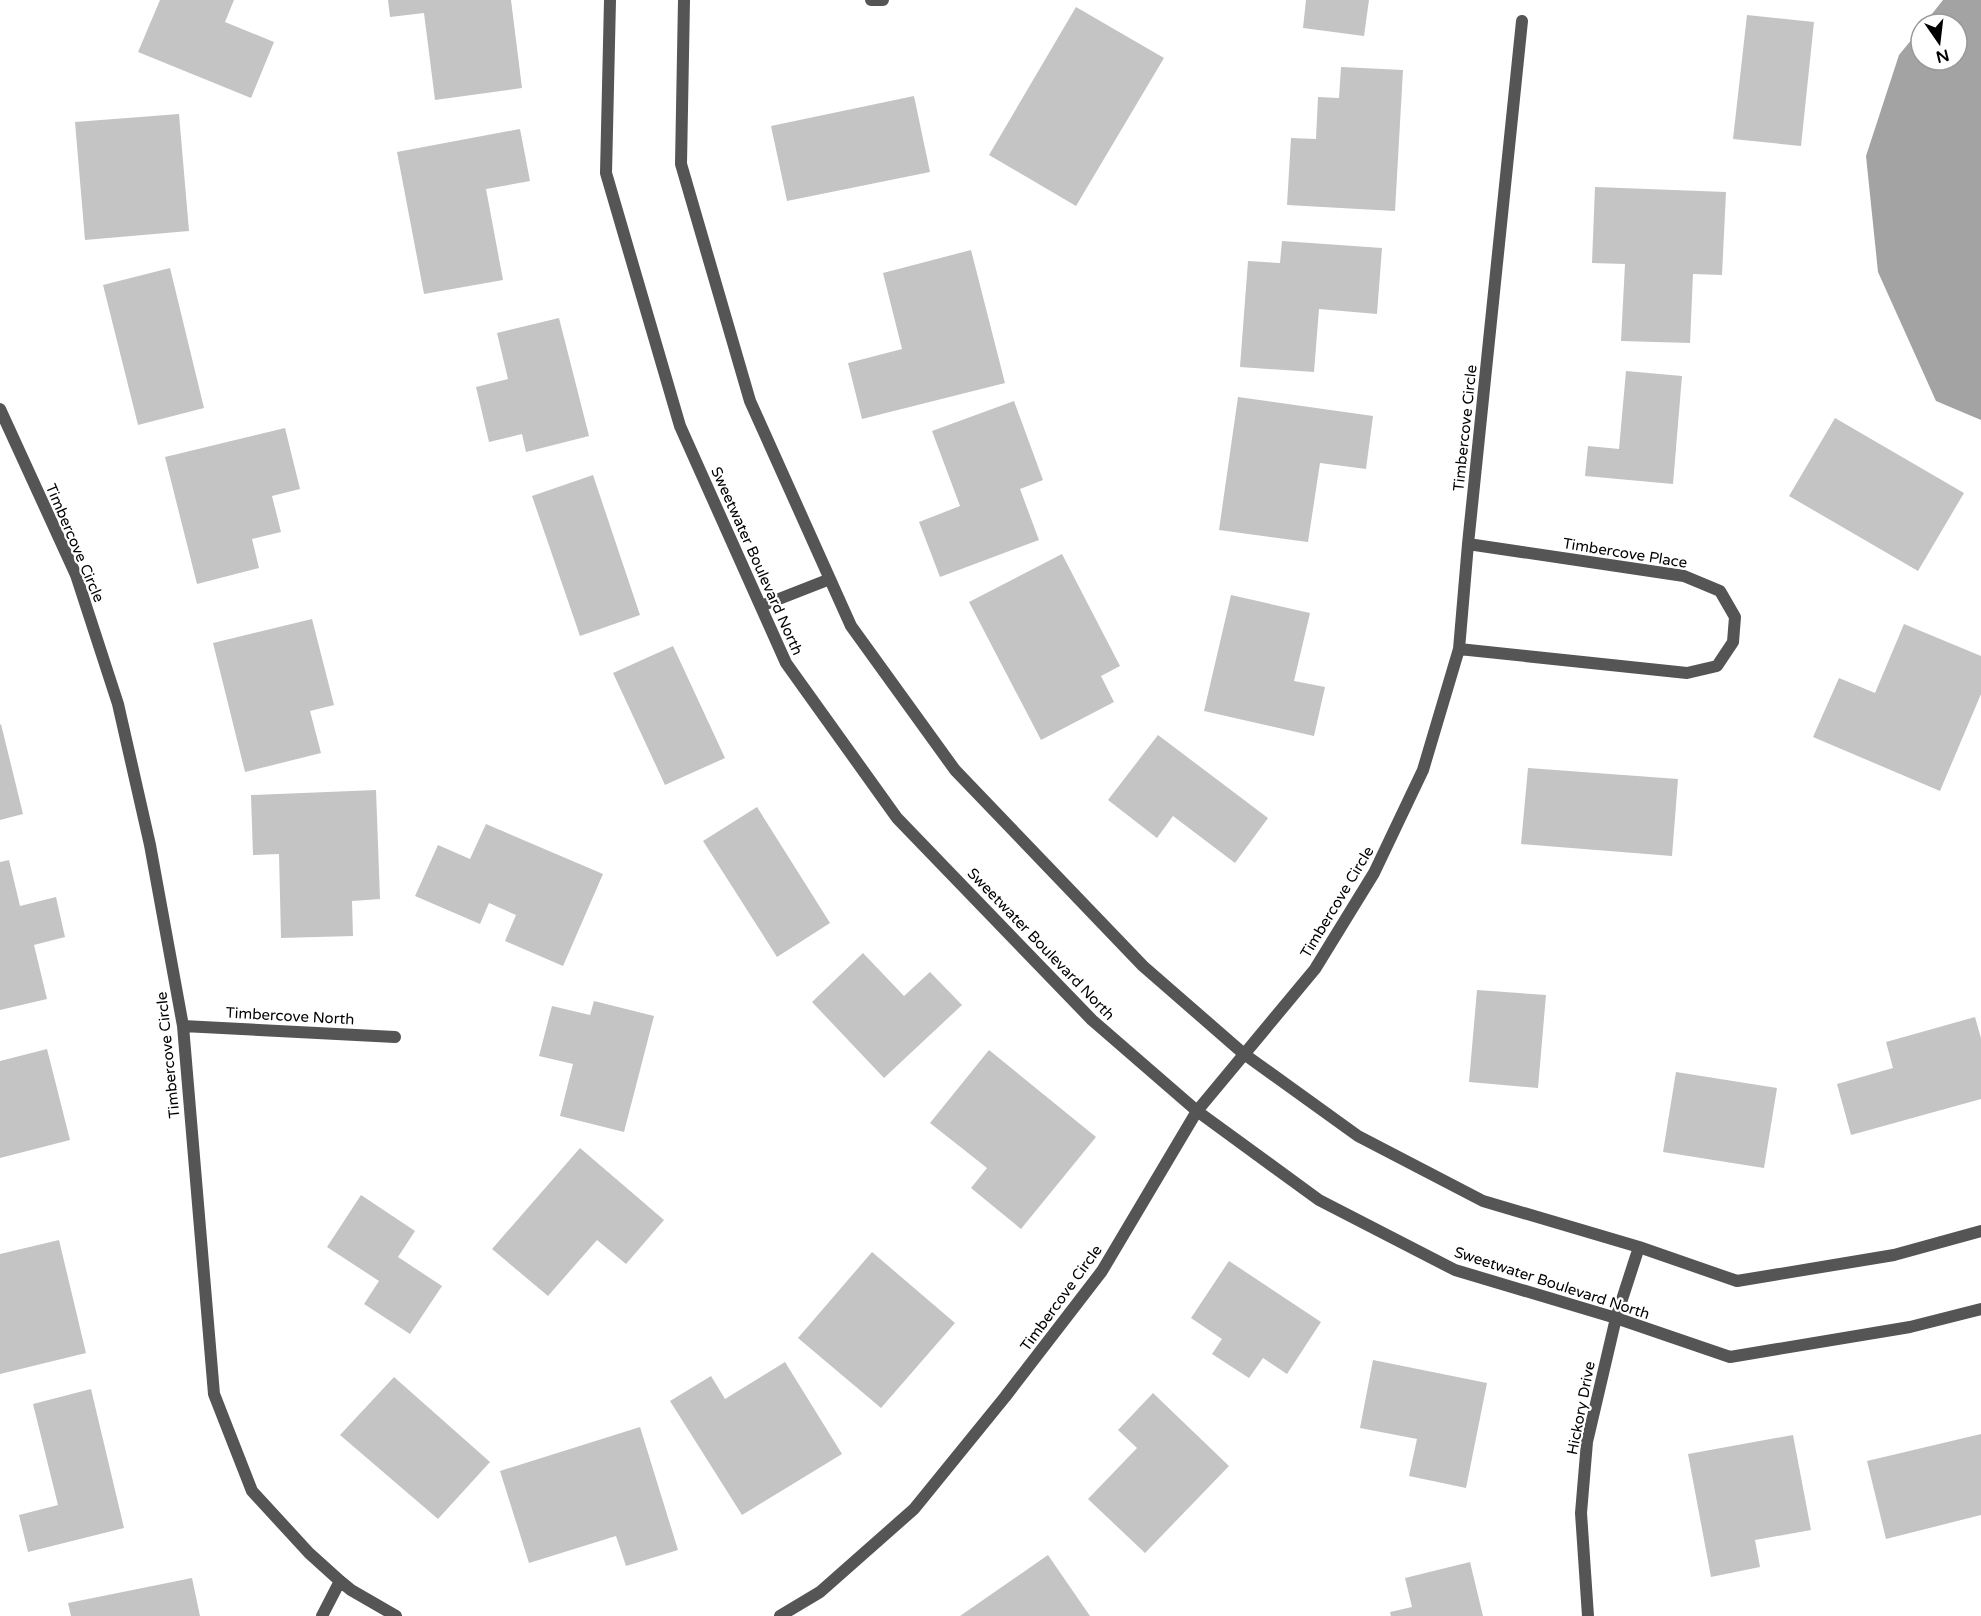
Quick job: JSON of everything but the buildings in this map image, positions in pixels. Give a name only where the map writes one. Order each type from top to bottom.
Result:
[{"type":"street","name":"Sweetwater Boulevard North","points":[[610,0],[606,173],[680,426],[786,663],[897,818],[1092,1020],[1197,1112],[1319,1200],[1455,1270],[1616,1318],[1730,1357],[1910,1327],[1981,1309]]},
{"type":"street","points":[[684,0],[681,164],[750,400],[851,626],[954,770],[1143,966],[1244,1054],[1358,1136],[1483,1201],[1639,1247],[1737,1281],[1894,1255],[1981,1231]]},
{"type":"street","points":[[871,0],[883,0]]},
{"type":"street","name":"Timbercove Circle","points":[[780,1616],[820,1592],[914,1509],[1005,1397],[1102,1271],[1197,1112],[1315,969],[1374,873],[1423,770],[1459,649],[1522,21]]},
{"type":"street","name":"Timbercove Circle","points":[[0,409],[76,575],[118,704],[150,845],[183,1026],[214,1394],[252,1491],[309,1553],[340,1581],[351,1590],[396,1616]]},
{"type":"street","name":"Timbercove Place","points":[[1459,649],[1687,673],[1717,666],[1733,642],[1736,617],[1720,591],[1684,576],[1468,544]]},
{"type":"street","points":[[761,606],[830,579]]},
{"type":"street","name":"Timbercove North","points":[[183,1026],[395,1037]]},
{"type":"street","name":"Hickory Drive","points":[[1588,1616],[1581,1513],[1587,1442],[1616,1318],[1639,1247]]},
{"type":"street","points":[[322,1616],[340,1581]]},
{"type":"shaded area","points":[[1943,0],[1981,0],[1981,420],[1936,401],[1878,272],[1866,156],[1899,55],[1909,43],[1909,72],[1969,72],[1969,12],[1934,12]]}]
